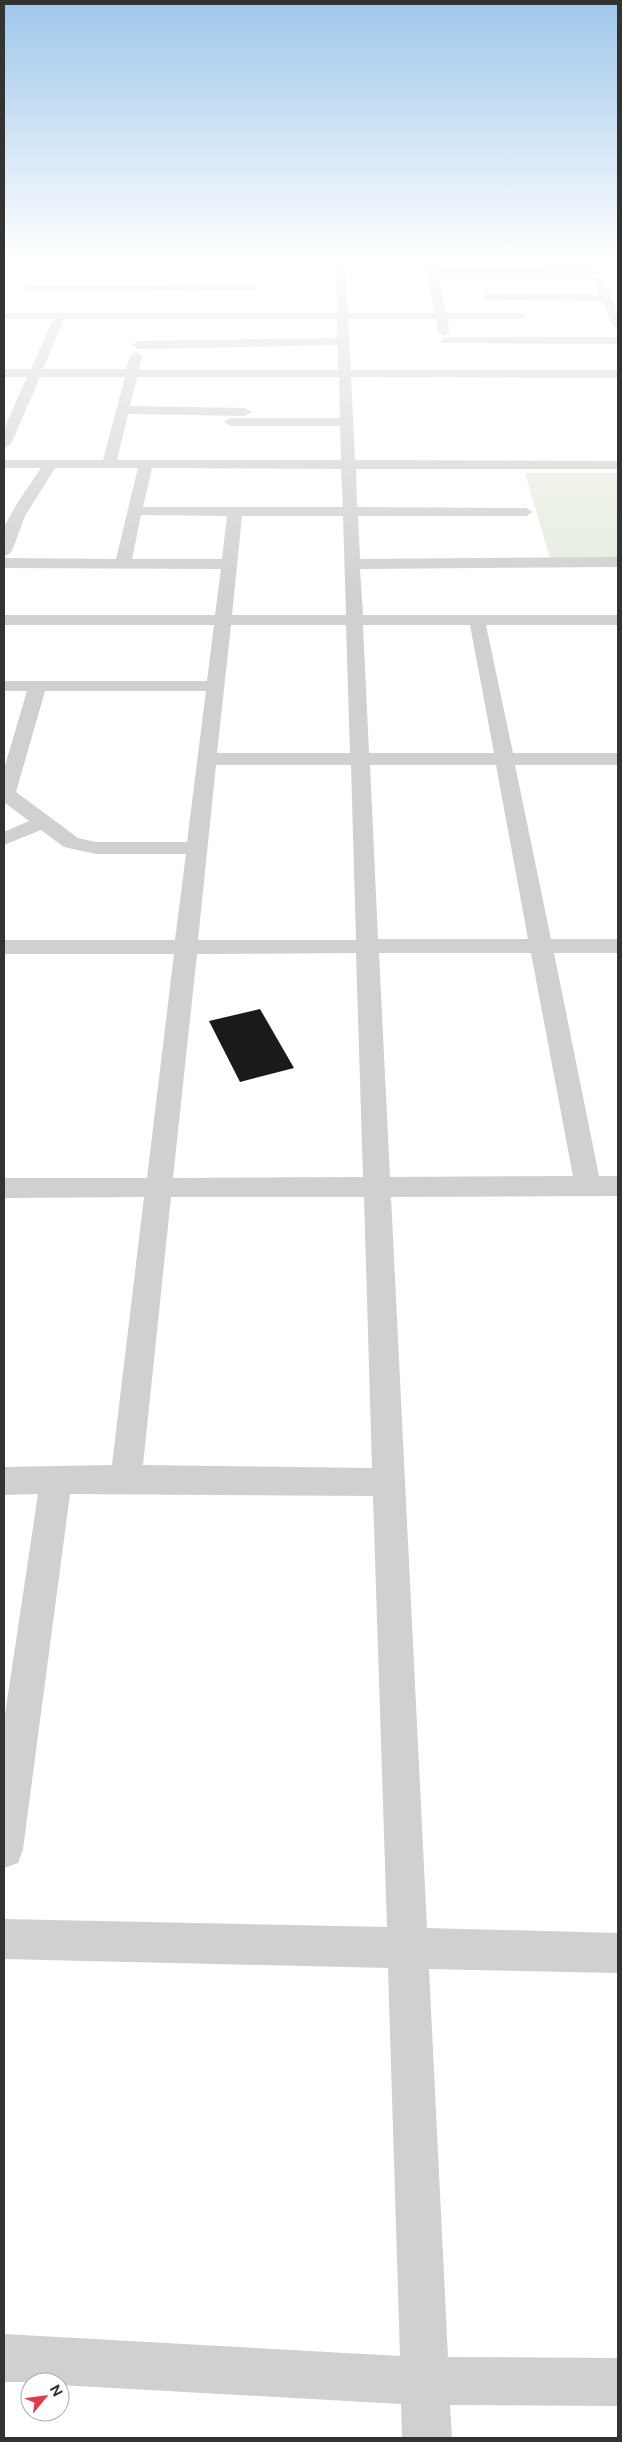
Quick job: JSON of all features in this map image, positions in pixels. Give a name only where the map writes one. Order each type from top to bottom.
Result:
[{"type":"street","points":[[4,444],[10,409],[35,370]]},
{"type":"street","points":[[109,464],[133,370]]},
{"type":"street","points":[[344,370],[427,2438]]},
{"type":"street","points":[[454,370],[455,374]]},
{"type":"street","points":[[4,373],[132,373],[248,378],[344,374],[618,374]]},
{"type":"street","points":[[122,410],[246,407],[227,428],[346,422]]},
{"type":"street","points":[[222,449],[222,464]]},
{"type":"street","points":[[4,464],[618,465]]},
{"type":"street","points":[[4,551],[9,529],[21,506],[51,464]]},
{"type":"street","points":[[123,563],[146,464]]},
{"type":"street","points":[[135,511],[526,512]]},
{"type":"street","points":[[126,1480],[235,511]]},
{"type":"street","points":[[352,564],[618,562]]},
{"type":"street","points":[[4,563],[229,564]]},
{"type":"street","points":[[4,620],[477,620],[615,625]]},
{"type":"street","points":[[477,620],[588,1186]]},
{"type":"street","points":[[4,686],[215,686]]},
{"type":"street","points":[[38,686],[6,794],[70,843],[96,848],[197,848]]},
{"type":"street","points":[[207,759],[618,759]]},
{"type":"street","points":[[4,839],[43,822]]},
{"type":"street","points":[[4,946],[618,946]]},
{"type":"street","points":[[4,1188],[618,1186]]},
{"type":"street","points":[[4,1481],[56,1479],[389,1482]]},
{"type":"street","points":[[4,1849],[13,1723],[56,1479]]},
{"type":"street","points":[[4,1939],[618,1953]]},
{"type":"street","points":[[4,2358],[425,2382],[618,2382]]},
{"type":"shaded area","points":[[525,473],[618,473],[618,558],[550,558]]},
{"type":"building","points":[[260,1009],[294,1068],[240,1082],[209,1021]]}]
